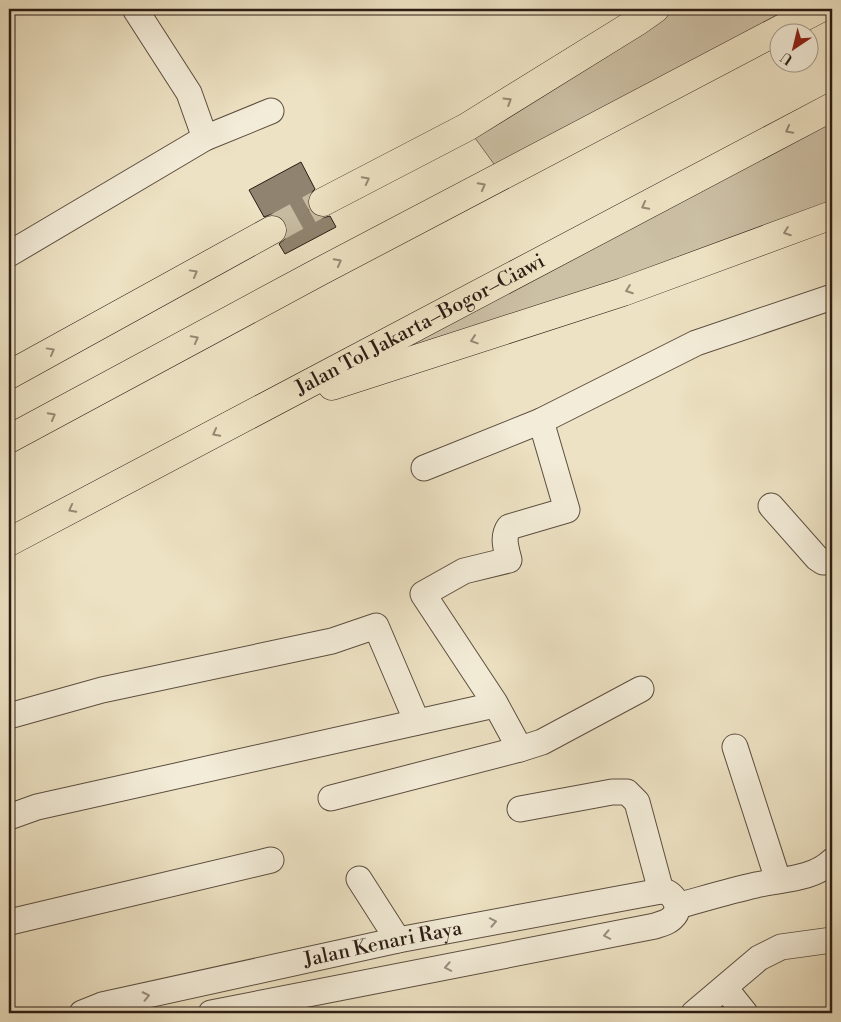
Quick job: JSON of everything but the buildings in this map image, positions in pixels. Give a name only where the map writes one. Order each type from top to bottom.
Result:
[{"type":"highway","points":[[323,202],[467,127],[655,9]]},
{"type":"highway","points":[[9,439],[336,263],[819,9]]},
{"type":"highway","name":"Jalan Tol Jakarta–Bogor–Ciawi","points":[[9,542],[832,107]]},
{"type":"highway","points":[[259,410],[623,292],[832,215]]},
{"type":"highway","points":[[9,375],[272,230]]},
{"type":"street","points":[[135,9],[190,93],[205,138]]},
{"type":"street","points":[[9,254],[205,138],[271,111]]},
{"type":"street","points":[[424,468],[541,421],[696,343],[832,297]]},
{"type":"street","points":[[520,749],[495,703],[423,594],[464,572],[508,560],[504,538],[505,533],[510,527],[566,510],[541,421]]},
{"type":"street","points":[[771,506],[817,558],[823,562],[832,561]]},
{"type":"street","points":[[9,716],[102,690],[332,640],[376,626],[417,722]]},
{"type":"street","points":[[331,798],[542,742],[641,688]]},
{"type":"street","points":[[9,817],[37,807],[490,706]]},
{"type":"street","points":[[735,747],[778,880]]},
{"type":"street","points":[[520,809],[612,792],[627,792],[637,802],[669,898]]},
{"type":"street","points":[[10,918],[271,860]]},
{"type":"street","name":"Jalan Kenari Raya","points":[[82,1013],[102,1005],[398,940],[801,877],[832,861]]},
{"type":"street","points":[[359,879],[398,940]]},
{"type":"street","name":"Jalan Kenari Raya","points":[[212,1013],[655,926],[672,919],[676,913],[669,898]]},
{"type":"street","points":[[694,1013],[759,958],[781,947],[832,940]]},
{"type":"street","points":[[725,988],[745,1013]]},
{"type":"shaded area","points":[[655,9],[819,9],[794,22],[768,22],[768,36],[502,175],[467,127]]},
{"type":"shaded area","points":[[832,107],[832,215],[259,410]]},
{"type":"tunnel","points":[[272,230],[323,202]]}]
